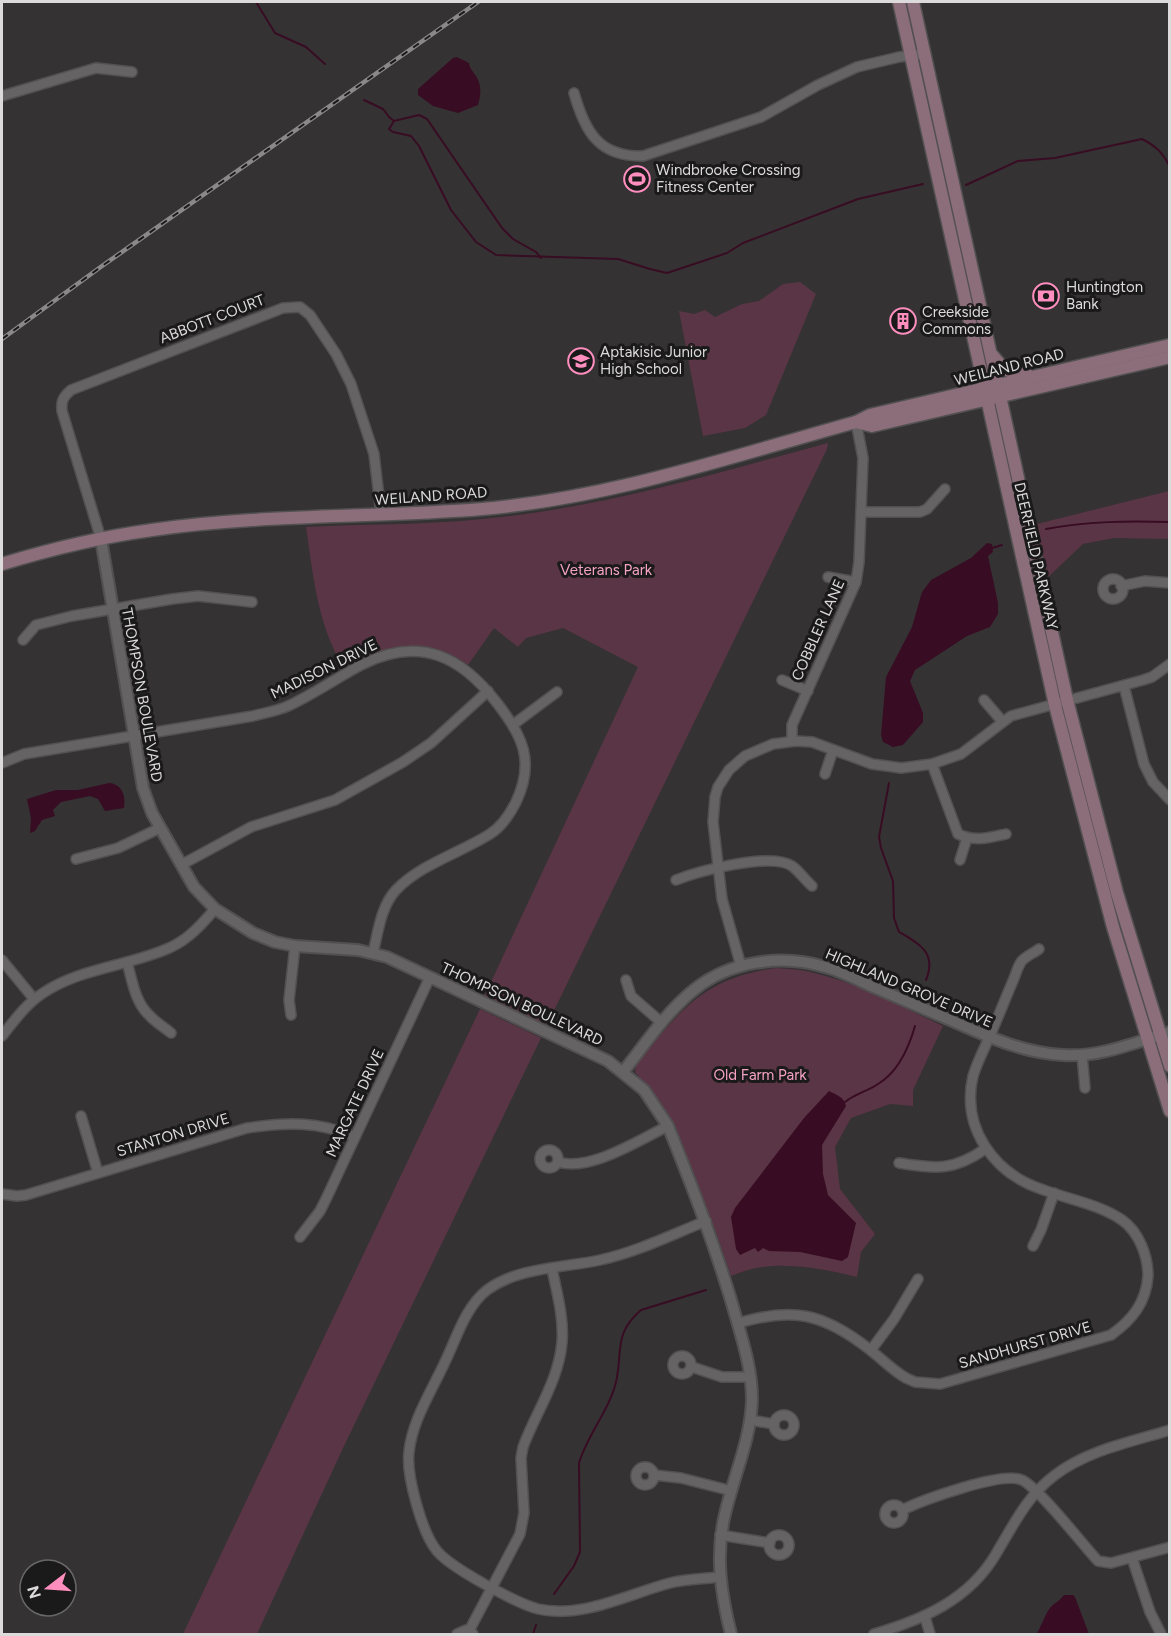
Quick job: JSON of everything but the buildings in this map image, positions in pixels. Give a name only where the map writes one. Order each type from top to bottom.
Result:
[{"type":"main road","name":"DEERFIELD PARKWAY","points":[[899,2],[910,56],[1106,854],[1170,1066]]},
{"type":"main road","name":"DEERFIELD PARKWAY","points":[[913,2],[989,349],[992,392],[1011,514],[1055,705],[1113,927],[1159,1035],[1170,1111]]},
{"type":"main road","name":"WEILAND ROAD","points":[[992,392],[1034,376],[1170,345]]},
{"type":"main road","points":[[989,349],[1005,370],[1034,376]]},
{"type":"main road","name":"WEILAND ROAD","points":[[2,564],[101,538],[152,530],[213,523],[482,509],[581,495],[621,487],[856,422],[870,415],[1170,357]]},
{"type":"street","points":[[574,93],[588,128],[602,146],[627,156],[643,156],[761,117],[839,74],[857,67],[924,54]]},
{"type":"street","points":[[2,96],[96,68],[132,72]]},
{"type":"street","name":"ABBOTT COURT","points":[[101,538],[62,411],[63,397],[71,390],[292,306],[300,307],[310,315],[328,341],[351,384],[374,454],[381,514]]},
{"type":"street","name":"COBBLER LANE","points":[[792,741],[792,725],[856,582],[859,562],[863,459],[856,422]]},
{"type":"street","points":[[861,512],[920,512],[927,509],[945,489]]},
{"type":"street","name":"THOMPSON BOULEVARD","points":[[101,538],[133,735],[146,799],[194,887],[215,909],[253,933],[275,942],[295,946],[358,950],[404,964],[608,1061],[648,1095],[668,1126],[721,1262],[751,1377],[750,1420],[745,1446],[720,1535],[719,1577],[731,1635]]},
{"type":"street","points":[[828,577],[856,582]]},
{"type":"street","points":[[1121,586],[1145,581],[1170,584]]},
{"type":"street","points":[[23,640],[36,625],[112,609],[198,597],[252,602]]},
{"type":"street","name":"MADISON DRIVE","points":[[2,763],[24,754],[253,716],[284,707],[367,662],[388,654],[405,651],[425,652],[454,661],[478,680],[514,724],[523,744],[526,765],[521,790],[514,805],[492,833],[414,876],[394,892],[381,920],[374,953]]},
{"type":"street","points":[[741,966],[722,899],[713,811],[715,797],[724,778],[745,756],[773,744],[792,741],[812,742],[872,764],[902,768],[932,764],[962,754],[1002,721],[1020,712],[1124,686],[1152,677],[1170,664]]},
{"type":"street","points":[[782,680],[808,691]]},
{"type":"street","points":[[1124,686],[1148,773],[1159,790],[1170,800]]},
{"type":"street","points":[[181,865],[251,827],[335,800],[374,778],[418,753],[488,691]]},
{"type":"street","points":[[514,724],[557,692]]},
{"type":"street","points":[[984,700],[1002,721]]},
{"type":"street","points":[[825,774],[833,750]]},
{"type":"street","points":[[932,764],[958,834],[980,840],[1006,834]]},
{"type":"street","points":[[76,859],[118,848],[160,828]]},
{"type":"street","points":[[960,860],[967,838]]},
{"type":"street","points":[[676,880],[699,871],[754,862],[783,862],[791,866],[812,886]]},
{"type":"street","points":[[2,1036],[34,999],[70,979],[170,948],[181,942],[215,909]]},
{"type":"street","points":[[291,1015],[289,1000],[295,946]]},
{"type":"street","name":"SANDHURST DRIVE","points":[[738,1323],[765,1315],[806,1316],[836,1326],[906,1378],[915,1382],[940,1384],[1099,1340],[1120,1329],[1138,1310],[1147,1282],[1146,1260],[1139,1240],[1127,1224],[1111,1214],[1012,1176],[996,1163],[985,1149],[974,1124],[971,1089],[978,1062],[1022,961],[1039,949]]},
{"type":"street","points":[[2,960],[34,999]]},
{"type":"street","name":"HIGHLAND GROVE DRIVE","points":[[623,1072],[669,1012],[696,988],[720,973],[759,962],[787,961],[825,967],[989,1037],[1033,1052],[1065,1056],[1082,1055],[1159,1035]]},
{"type":"street","points":[[127,962],[143,1008],[171,1033]]},
{"type":"street","name":"MARGATE DRIVE","points":[[300,1238],[320,1211],[430,977]]},
{"type":"street","points":[[626,980],[631,996],[662,1023]]},
{"type":"street","points":[[1082,1055],[1085,1088]]},
{"type":"street","points":[[81,1116],[98,1173]]},
{"type":"street","name":"STANTON DRIVE","points":[[2,1194],[26,1195],[247,1128],[267,1125],[325,1126],[355,1137]]},
{"type":"street","points":[[558,1162],[571,1165],[603,1157],[668,1126]]},
{"type":"street","points":[[899,1163],[946,1167],[971,1159],[985,1149]]},
{"type":"street","points":[[1033,1246],[1054,1193]]},
{"type":"street","points":[[706,1221],[627,1252],[600,1260],[523,1274],[504,1280],[485,1292],[469,1312],[416,1424],[408,1453],[411,1485],[427,1535],[435,1549],[453,1566],[528,1606],[564,1612],[682,1581],[719,1577]]},
{"type":"street","points":[[457,1635],[462,1630],[471,1633],[520,1534],[524,1513],[521,1458],[523,1446],[555,1376],[563,1330],[552,1269]]},
{"type":"street","points":[[871,1350],[894,1319],[918,1280]]},
{"type":"street","points":[[692,1367],[722,1377],[751,1377]]},
{"type":"street","points":[[750,1420],[774,1424]]},
{"type":"street","points":[[874,1635],[924,1617],[951,1602],[986,1568],[1013,1523],[1036,1492],[1054,1475],[1083,1458],[1170,1430]]},
{"type":"street","points":[[654,1475],[681,1478],[732,1491]]},
{"type":"street","points":[[902,1510],[996,1479],[1016,1478],[1024,1481],[1036,1492],[1098,1561],[1111,1563],[1170,1547]]},
{"type":"street","points":[[720,1535],[770,1543]]},
{"type":"street","points":[[1132,1558],[1150,1612],[1162,1635],[1170,1631]]},
{"type":"street","points":[[924,1617],[930,1635]]},
{"type":"green space","points":[[800,282],[816,294],[766,415],[745,428],[703,436],[679,311],[694,314],[705,310],[715,317],[742,304],[759,301],[783,284]]},
{"type":"green space","name":"Veterans Park","points":[[828,443],[546,1027],[484,997],[638,667],[563,628],[526,638],[518,647],[494,628],[468,665],[437,650],[406,648],[375,655],[344,669],[322,617],[314,583],[306,527],[461,521],[571,507],[657,488]]},
{"type":"green space","points":[[1169,491],[1169,539],[1114,538],[1083,544],[1045,580],[1033,525]]},
{"type":"green space","name":"Old Farm Park","points":[[777,968],[827,976],[878,995],[943,1026],[913,1090],[913,1106],[890,1104],[851,1118],[835,1147],[840,1189],[875,1234],[861,1252],[857,1277],[794,1266],[762,1267],[731,1276],[677,1133],[660,1102],[635,1072],[636,1065],[666,1028],[695,1000],[730,979]]},
{"type":"green space","points":[[480,1009],[541,1038],[344,1446],[257,1634],[183,1634]]},
{"type":"shaded area","points":[[457,57],[469,63],[478,79],[480,90],[478,105],[458,113],[433,106],[418,95],[418,89]]},
{"type":"shaded area","points":[[987,543],[992,544],[993,552],[988,556],[998,603],[998,614],[990,627],[967,636],[915,670],[910,681],[923,713],[923,722],[903,745],[893,747],[883,742],[881,735],[886,677],[912,627],[922,592],[931,580],[971,558]]},
{"type":"shaded area","points":[[109,783],[122,791],[124,808],[105,811],[98,799],[90,796],[61,802],[53,810],[55,816],[42,820],[35,831],[30,833],[31,818],[27,799],[56,790],[78,790]]},
{"type":"shaded area","points":[[829,1091],[842,1098],[846,1106],[822,1145],[823,1174],[828,1195],[856,1223],[848,1257],[842,1261],[800,1252],[769,1251],[763,1248],[758,1252],[755,1248],[740,1255],[736,1249],[731,1217],[735,1208],[804,1118]]},
{"type":"shaded area","points":[[1064,1595],[1075,1597],[1089,1634],[1036,1634],[1050,1608]]},
{"type":"waterway","points":[[256,2],[275,33],[306,47],[325,64]]},
{"type":"waterway","points":[[364,100],[383,109],[394,121],[389,129],[411,136],[419,146],[451,210],[476,242],[496,255],[618,259],[667,273],[727,253],[743,243],[858,199],[923,184]]},
{"type":"waterway","points":[[394,121],[419,115],[427,119],[502,228],[513,239],[536,252],[541,258]]},
{"type":"waterway","points":[[966,185],[1018,161],[1055,158],[1142,139],[1159,150],[1170,167]]},
{"type":"waterway","points":[[1046,529],[1108,522],[1170,522]]},
{"type":"waterway","points":[[992,548],[1002,545]]},
{"type":"waterway","points":[[889,783],[879,837],[893,881],[894,918],[899,932],[920,945],[928,956],[929,971],[926,980]]},
{"type":"waterway","points":[[845,1102],[874,1086],[891,1073],[906,1050],[915,1026]]},
{"type":"waterway","points":[[554,1594],[574,1566],[580,1552],[579,1463],[613,1393],[626,1327],[641,1310],[706,1290]]},
{"type":"waterway","points":[[533,1634],[536,1625]]},
{"type":"railway","points":[[2,339],[478,2]]},
{"type":"place","name":"Windbrooke Crossing Fitness Center","points":[[637,179]]},
{"type":"place","name":"Huntington Bank","points":[[1046,296]]},
{"type":"place","name":"Creekside Commons","points":[[903,321]]},
{"type":"place","name":"Aptakisic Junior High School","points":[[581,361]]}]
